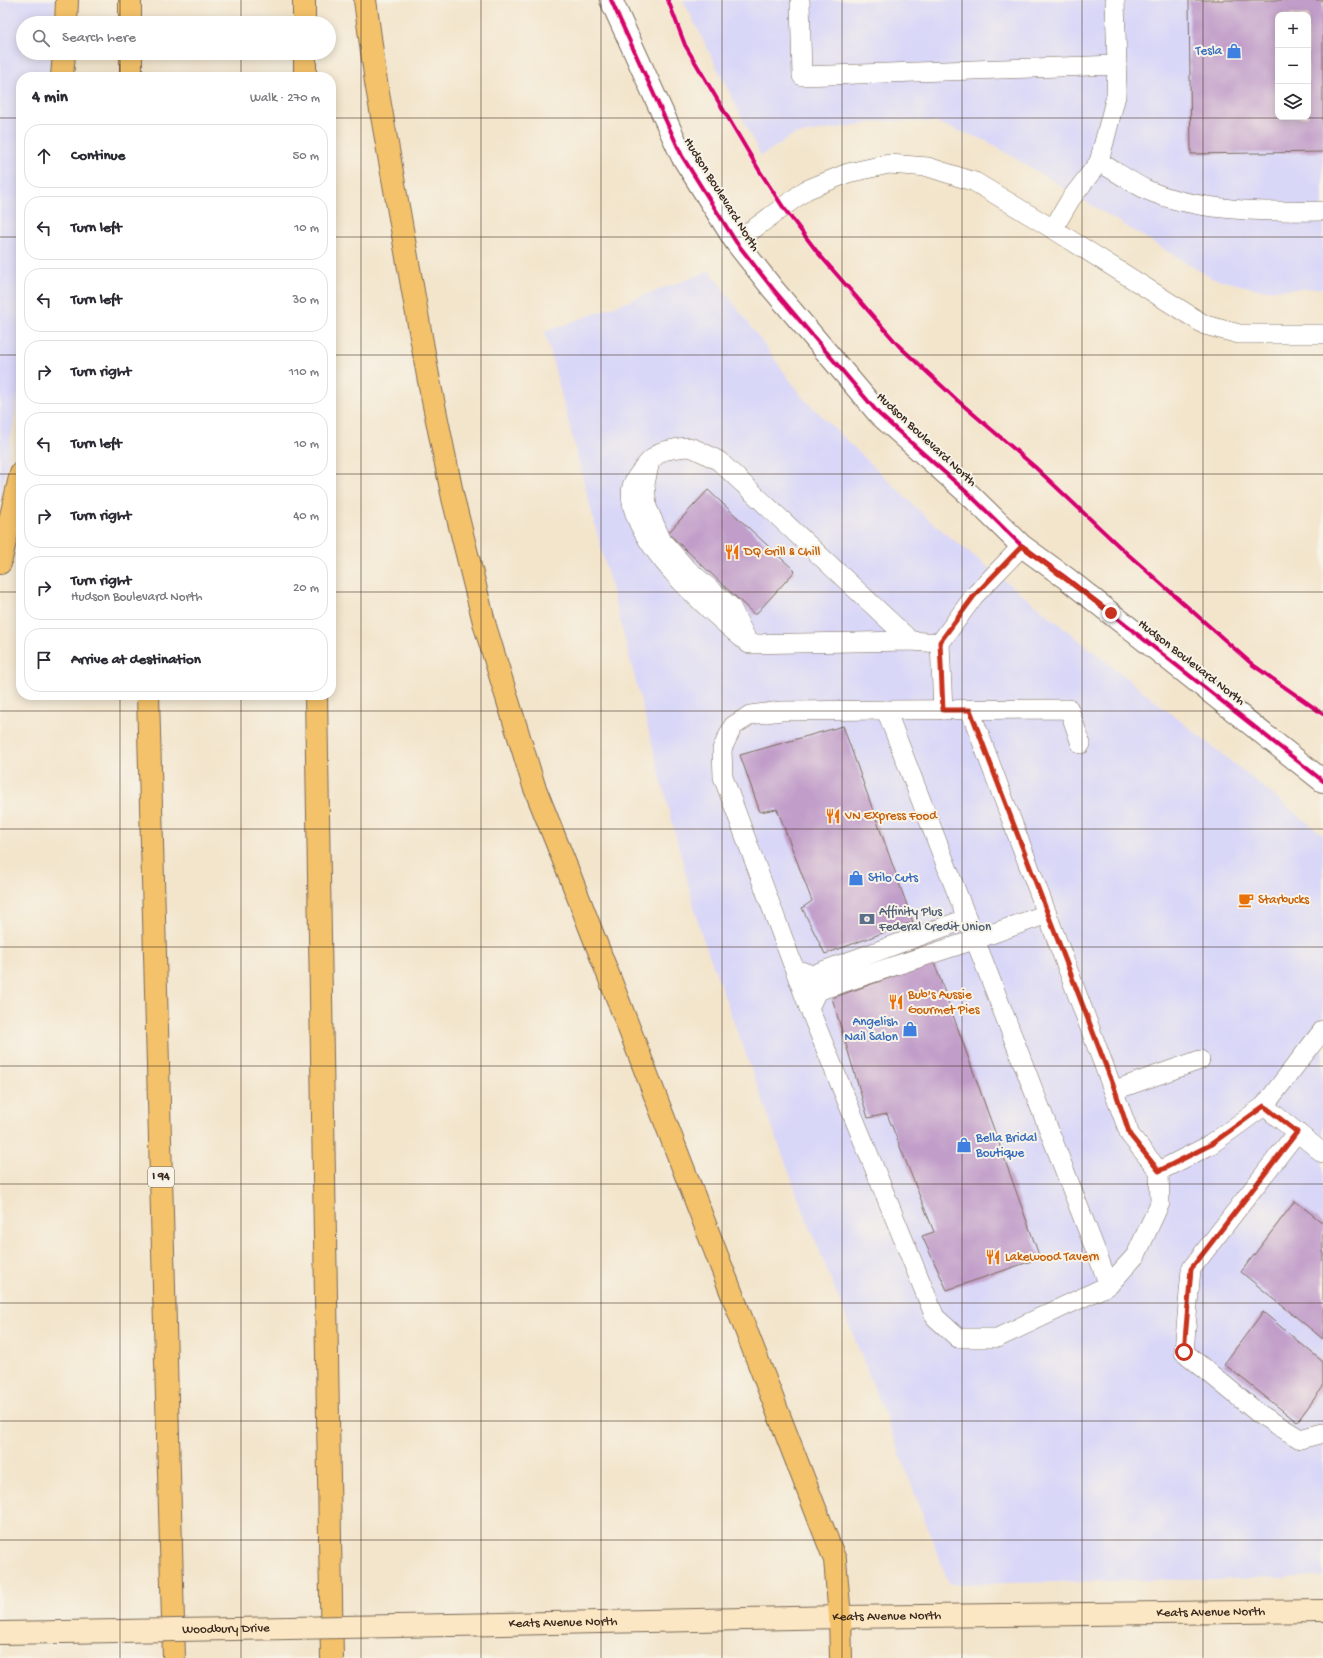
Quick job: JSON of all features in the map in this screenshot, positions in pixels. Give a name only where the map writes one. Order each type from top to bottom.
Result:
[{"type":"highway","points":[[67,16],[68,0]]},
{"type":"highway","points":[[130,0],[130,16]]},
{"type":"highway","points":[[304,0],[304,16]]},
{"type":"highway","points":[[365,0],[376,82],[428,376],[453,498],[485,626],[534,786],[835,1560],[840,1617],[841,1658]]},
{"type":"highway","points":[[62,72],[63,60]]},
{"type":"highway","points":[[131,60],[131,72]]},
{"type":"highway","points":[[305,60],[305,72]]},
{"type":"highway","points":[[0,563],[16,494]]},
{"type":"highway","name":"I 94","points":[[148,700],[174,1658]]},
{"type":"highway","points":[[316,700],[332,1658]]},
{"type":"main road","name":"Keats Avenue North","points":[[451,1625],[840,1617],[1323,1611]]},
{"type":"main road","name":"Woodbury Drive","points":[[0,1633],[451,1625]]},
{"type":"street","name":"Hudson Boulevard North","points":[[611,0],[682,156],[736,242],[773,289],[879,414],[971,496],[1022,546],[1072,582],[1323,781]]},
{"type":"lane","points":[[800,0],[802,76],[1117,65]]},
{"type":"lane","points":[[1053,229],[1070,200],[1099,162],[1116,96],[1117,65],[1115,0]]},
{"type":"lane","points":[[1099,162],[1147,190],[1185,202],[1225,208],[1323,211]]},
{"type":"lane","points":[[736,242],[806,190],[848,173],[889,164],[928,167],[975,182],[1053,229],[1205,325],[1239,334],[1323,334]]},
{"type":"lane","points":[[911,641],[719,460],[688,447],[660,452],[650,461],[632,484],[632,503],[636,517],[654,549],[677,576],[719,618],[749,644],[911,641],[940,642]]},
{"type":"lane","points":[[943,710],[940,642],[974,596],[1022,546]]},
{"type":"lane","points":[[970,710],[1115,1090],[1130,1135],[1159,1171],[1160,1204],[1136,1255],[1110,1285],[997,1338],[958,1338],[935,1317],[809,1008],[723,777],[722,749],[733,726],[750,715],[781,711],[886,710],[943,710],[970,710],[1068,710],[1081,744]]},
{"type":"lane","points":[[886,710],[974,940],[1110,1285]]},
{"type":"lane","points":[[809,1008],[817,991],[974,940],[1048,914]]},
{"type":"lane","points":[[795,969],[812,975],[966,919]]},
{"type":"lane","points":[[1159,1171],[1210,1145],[1264,1106],[1323,1030]]},
{"type":"lane","points":[[1115,1090],[1200,1060]]},
{"type":"lane","points":[[1264,1106],[1323,1153]]},
{"type":"lane","points":[[1297,1132],[1191,1269],[1184,1352],[1258,1413],[1300,1439],[1323,1433]]},
{"type":"shaded area","points":[[0,0],[55,0],[54,16],[16,16],[16,60],[52,60],[51,72],[16,72],[16,409],[0,503]]},
{"type":"shaded area","points":[[683,0],[1323,0],[1323,288],[1262,290],[1211,278],[987,141],[935,122],[883,121],[793,135],[761,156]]},
{"type":"shaded area","points":[[710,271],[803,398],[929,520],[1323,835],[1323,1577],[949,1584],[887,1420],[800,1202],[701,933],[545,332]]},
{"type":"building","name":"Tesla","points":[[1189,0],[1323,0],[1323,152],[1191,154]]},
{"type":"building","name":"DQ Grill & Chill","points":[[708,490],[795,571],[755,615],[668,533]]},
{"type":"building","points":[[843,726],[913,922],[825,954],[802,908],[812,901],[777,809],[760,812],[740,755]]},
{"type":"building","points":[[934,962],[1040,1258],[947,1290],[922,1236],[934,1232],[887,1114],[868,1118],[832,998]]},
{"type":"building","points":[[1295,1201],[1323,1223],[1323,1339],[1241,1272]]},
{"type":"building","points":[[1263,1312],[1323,1362],[1323,1387],[1297,1422],[1224,1364]]},
{"type":"cycle path","points":[[611,0],[682,156],[736,242],[773,289],[879,414],[971,496],[1022,546],[1066,578],[1323,781]]},
{"type":"cycle path","points":[[668,0],[685,45],[759,170],[783,207],[818,253],[899,346],[957,400],[1035,467],[1122,549],[1253,665],[1323,714]]},
{"type":"place","name":"Tesla","points":[[1234,51]]},
{"type":"place","name":"DQ Grill & Chill","points":[[732,552]]},
{"type":"place","name":"VN Express Food","points":[[833,816]]},
{"type":"place","name":"Stilo Cuts","points":[[856,878]]},
{"type":"place","name":"Starbucks","points":[[1246,900]]},
{"type":"place","name":"Affinity Plus Federal Credit Union","points":[[867,919]]},
{"type":"place","name":"Bub's Aussie Gourmet Pies","points":[[896,1002]]},
{"type":"place","name":"Angelish Nail Salon","points":[[910,1029]]},
{"type":"place","name":"Bella Bridal Boutique","points":[[964,1145]]},
{"type":"place","name":"Lakewood Tavern","points":[[993,1257]]},
{"type":"route","points":[[1111,613],[1022,546],[974,596],[940,642],[943,710],[970,710],[1115,1090],[1130,1135],[1159,1171],[1210,1145],[1264,1106],[1297,1132],[1191,1269],[1184,1352]]}]
